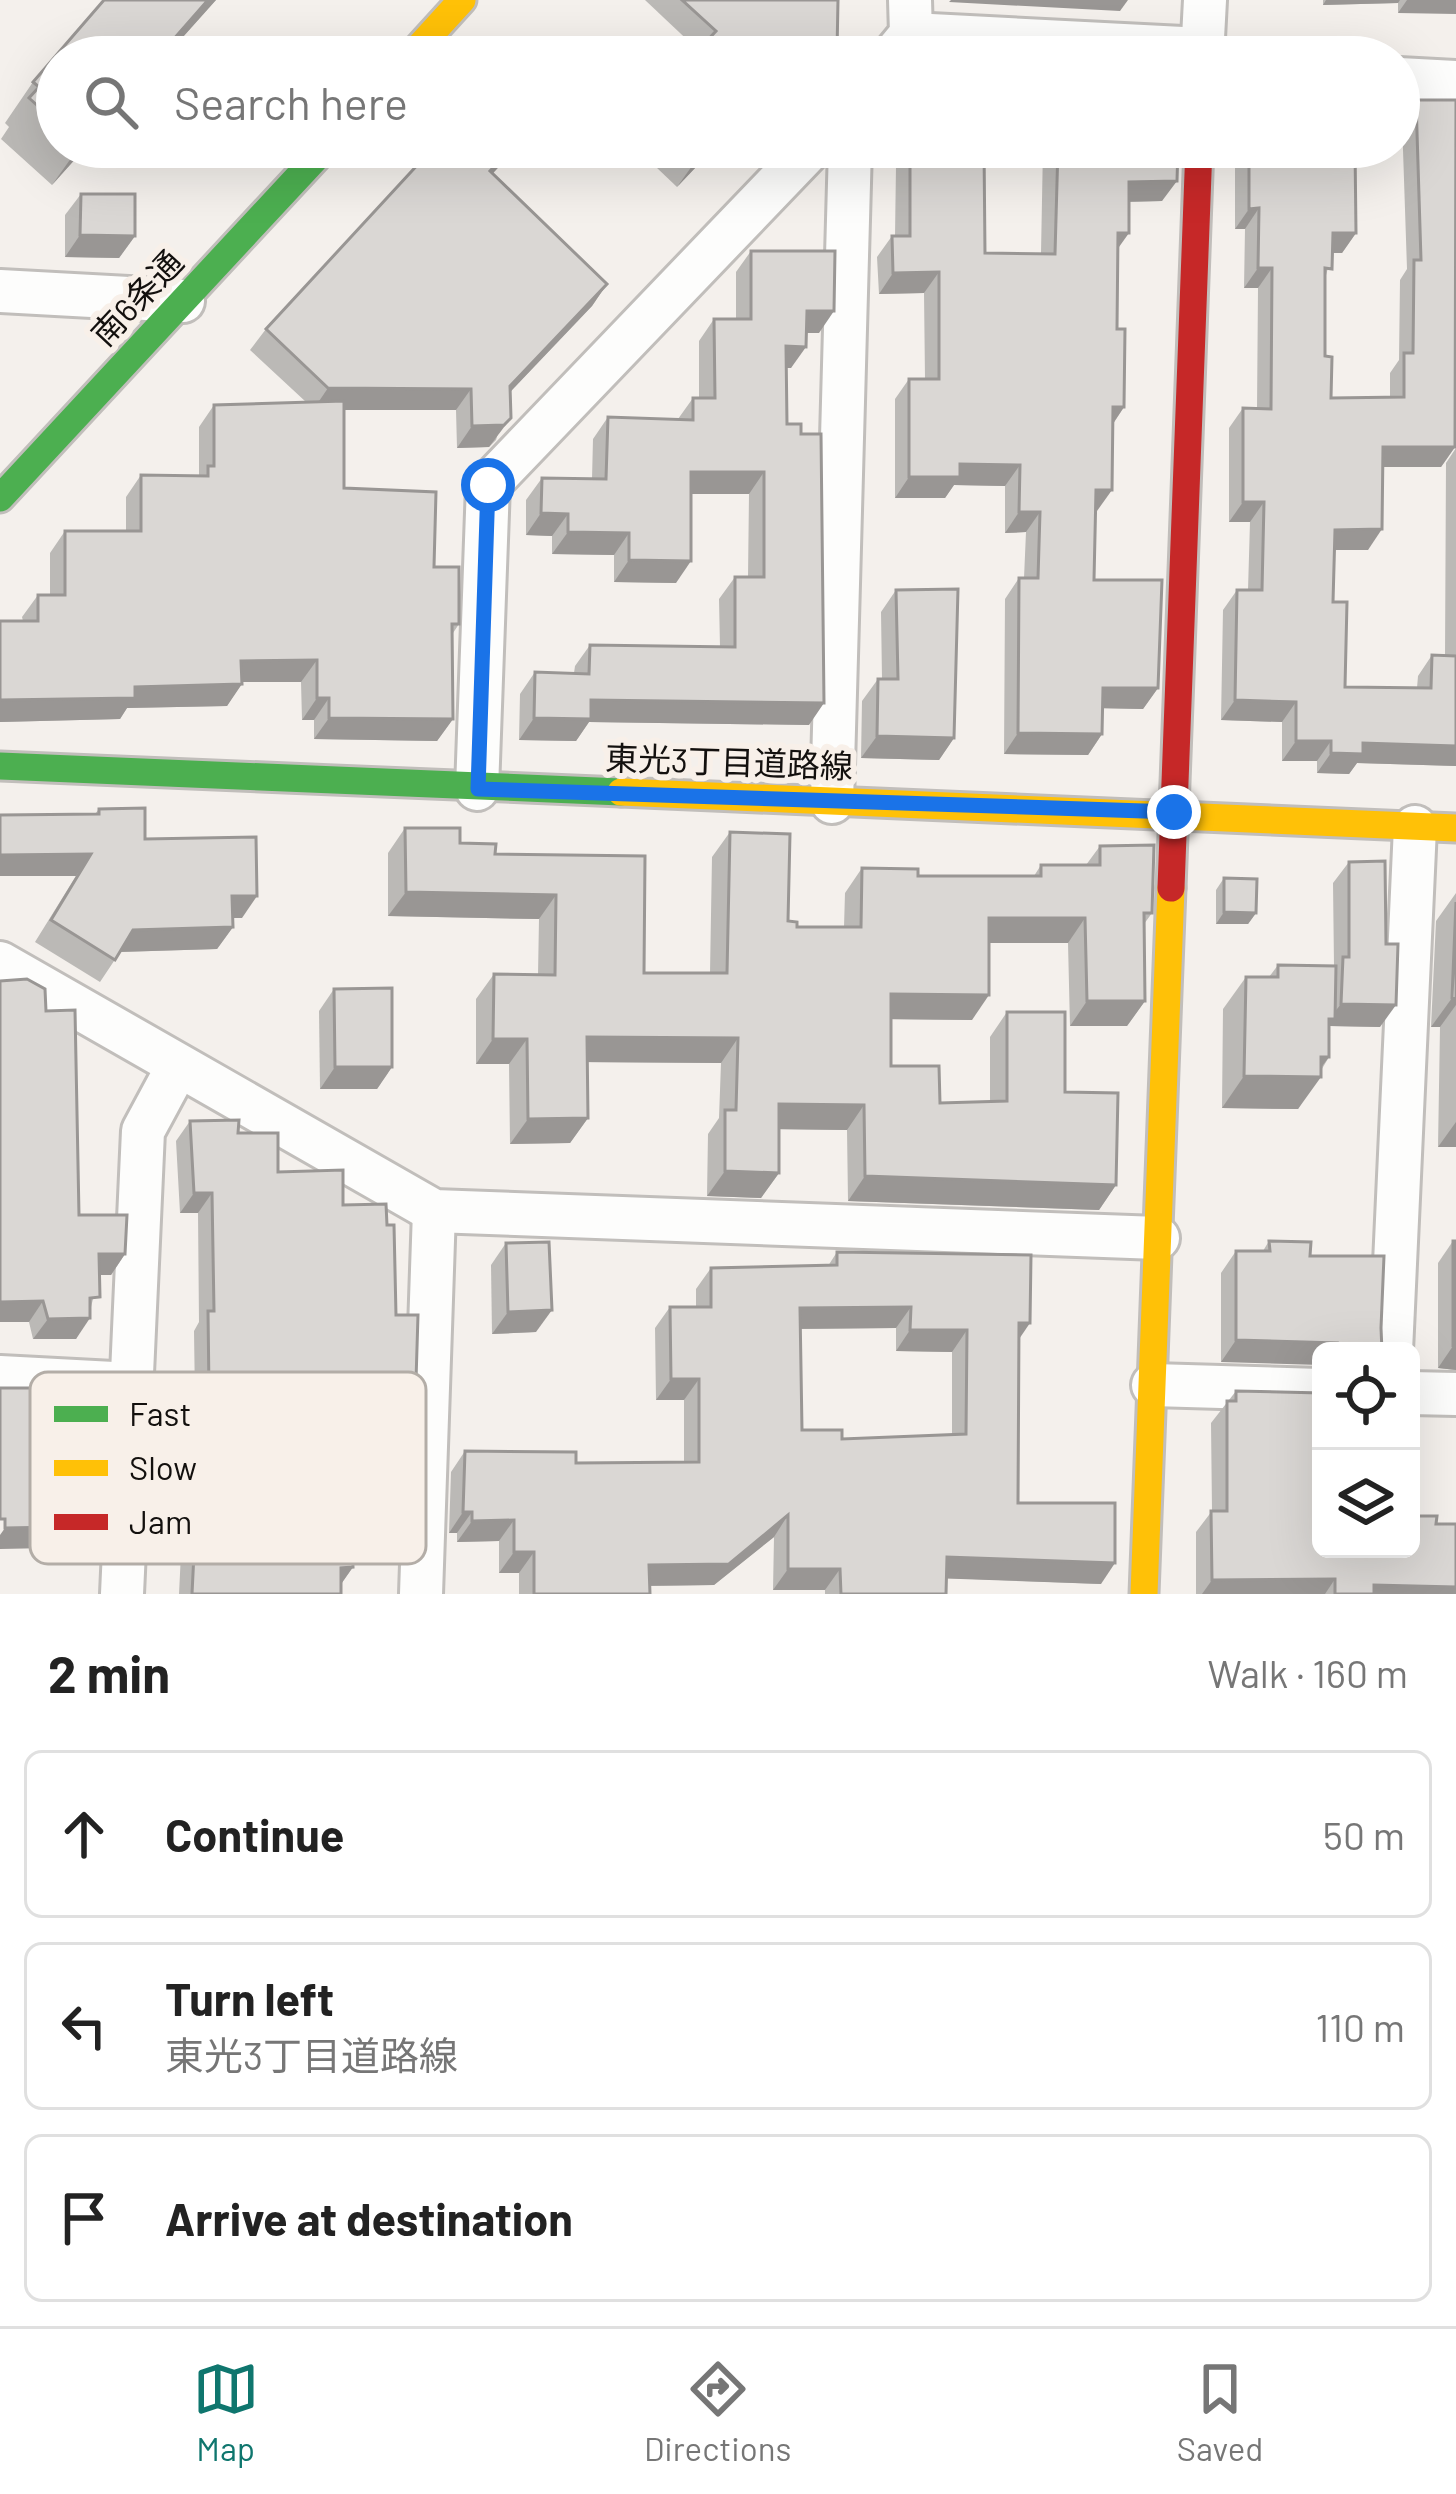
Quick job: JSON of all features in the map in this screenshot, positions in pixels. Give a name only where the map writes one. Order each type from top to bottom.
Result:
[{"type":"street","points":[[430,36],[463,0]]},
{"type":"street","points":[[1203,36],[1205,0]]},
{"type":"street","points":[[904,30],[982,36]]},
{"type":"street","points":[[1420,80],[1456,82]]},
{"type":"street","name":"南6条通","points":[[0,498],[307,168]]},
{"type":"street","points":[[478,789],[488,485],[792,168]]},
{"type":"street","points":[[832,802],[849,168]]},
{"type":"street","points":[[1144,1594],[1198,168]]},
{"type":"street","points":[[0,291],[183,302]]},
{"type":"street","name":"東光3丁目道路線","points":[[0,766],[478,789],[1174,812],[1436,828]]},
{"type":"street","points":[[1392,1342],[1436,828]]},
{"type":"street","points":[[0,963],[434,1211],[1158,1238]]},
{"type":"street","points":[[133,1372],[143,1131],[178,1066]]},
{"type":"street","points":[[426,1447],[434,1211]]},
{"type":"street","points":[[0,1377],[30,1379]]},
{"type":"street","points":[[1153,1385],[1312,1390]]},
{"type":"street","points":[[1420,1393],[1456,1394]]},
{"type":"street","points":[[122,1594],[123,1564]]},
{"type":"street","points":[[421,1594],[422,1564]]},
{"type":"building","points":[[104,0],[208,0],[176,36],[73,36]]},
{"type":"building","points":[[682,0],[838,0],[837,36],[711,36],[716,31]]},
{"type":"building","points":[[1420,100],[1456,100],[1455,447],[1383,447],[1382,529],[1335,530],[1333,602],[1347,602],[1345,687],[1431,688],[1432,655],[1456,656],[1456,746],[1363,743],[1363,754],[1331,753],[1331,741],[1296,741],[1296,702],[1235,700],[1237,590],[1262,590],[1264,502],[1243,502],[1243,408],[1271,409],[1272,268],[1258,268],[1259,208],[1249,209],[1249,168],[1355,168],[1356,233],[1333,233],[1332,269],[1325,268],[1325,356],[1332,357],[1331,398],[1404,397],[1404,353],[1413,353],[1414,260],[1421,260]]},
{"type":"building","points":[[415,168],[493,168],[490,171],[607,284],[510,386],[511,418],[504,425],[472,426],[471,389],[328,388],[266,329]]},
{"type":"building","points":[[910,168],[984,168],[985,253],[1055,254],[1057,168],[1177,168],[1177,181],[1129,182],[1129,233],[1118,233],[1117,329],[1125,329],[1124,407],[1113,407],[1112,490],[1096,490],[1094,580],[1162,580],[1158,688],[1103,688],[1102,734],[1018,733],[1019,578],[1038,578],[1040,512],[1019,512],[1020,465],[960,464],[960,477],[909,477],[909,379],[939,379],[939,272],[893,273],[892,236],[910,236]]},
{"type":"building","points":[[81,194],[135,194],[135,236],[80,235]]},
{"type":"building","points":[[751,251],[835,251],[834,311],[807,311],[806,347],[786,346],[787,424],[801,424],[801,434],[821,434],[824,703],[591,700],[591,719],[534,718],[535,672],[589,674],[590,645],[735,647],[735,577],[764,577],[764,472],[691,472],[691,561],[629,560],[629,533],[568,532],[568,514],[541,513],[542,478],[606,479],[608,417],[693,420],[693,398],[715,398],[714,319],[751,319]]},
{"type":"building","points":[[344,401],[344,488],[436,492],[434,567],[459,567],[459,624],[452,624],[453,719],[329,718],[329,698],[317,698],[317,660],[241,661],[242,684],[135,687],[135,698],[0,700],[0,621],[38,621],[38,595],[65,595],[65,531],[141,531],[141,475],[208,476],[208,466],[214,466],[214,405]]},
{"type":"building","points":[[958,589],[954,738],[877,736],[878,679],[898,679],[896,590]]},
{"type":"building","points":[[145,808],[145,839],[256,837],[257,896],[232,896],[233,927],[133,930],[115,960],[51,920],[91,854],[0,855],[0,815],[99,814],[99,809]]},
{"type":"building","points":[[405,828],[460,828],[460,843],[496,844],[495,854],[645,856],[644,973],[727,973],[730,832],[790,834],[788,921],[797,922],[797,927],[861,927],[862,868],[918,869],[918,876],[1041,876],[1041,865],[1100,865],[1100,846],[1154,845],[1152,913],[1144,913],[1145,1001],[1087,1001],[1085,918],[989,918],[989,995],[891,994],[891,1066],[939,1066],[940,1103],[1007,1101],[1007,1012],[1065,1012],[1065,1092],[1118,1093],[1116,1185],[865,1176],[864,1105],[779,1104],[779,1173],[725,1171],[725,1110],[736,1110],[738,1038],[587,1037],[588,1118],[528,1119],[527,1039],[493,1039],[494,974],[555,975],[556,895],[406,892]]},
{"type":"building","points":[[1385,861],[1386,944],[1398,944],[1396,1005],[1341,1004],[1343,957],[1349,957],[1349,862]]},
{"type":"building","points":[[1224,878],[1257,879],[1256,913],[1224,912]]},
{"type":"building","points":[[1456,902],[1456,999],[1452,998]]},
{"type":"building","points":[[1278,965],[1336,966],[1335,1019],[1329,1019],[1329,1057],[1321,1057],[1321,1077],[1244,1076],[1246,977],[1278,977]]},
{"type":"building","points":[[27,979],[45,989],[46,1011],[75,1010],[79,1215],[127,1215],[125,1254],[99,1254],[100,1297],[90,1298],[90,1318],[48,1319],[43,1301],[0,1302],[0,981]]},
{"type":"building","points":[[392,988],[392,1067],[335,1067],[334,989]]},
{"type":"building","points":[[239,1120],[238,1133],[278,1133],[278,1172],[343,1170],[343,1205],[386,1204],[387,1225],[394,1225],[396,1315],[418,1315],[416,1372],[209,1372],[208,1311],[214,1311],[212,1193],[194,1193],[190,1121]]},
{"type":"building","points":[[1269,1241],[1311,1242],[1310,1256],[1384,1256],[1382,1342],[1236,1340],[1236,1251],[1270,1251]]},
{"type":"building","points":[[1456,1241],[1456,1347],[1453,1346]]},
{"type":"building","points":[[549,1242],[552,1310],[508,1312],[506,1243]]},
{"type":"building","points":[[837,1252],[1031,1255],[1030,1323],[1019,1323],[1018,1503],[1115,1503],[1115,1563],[947,1557],[946,1594],[841,1594],[840,1569],[788,1569],[788,1515],[729,1564],[649,1565],[650,1594],[534,1594],[534,1552],[514,1552],[514,1520],[472,1521],[472,1512],[463,1512],[465,1451],[576,1452],[576,1463],[699,1462],[699,1379],[671,1379],[670,1307],[711,1307],[711,1268],[837,1265]],"holes":[[[911,1307],[910,1330],[967,1330],[966,1434],[842,1439],[842,1430],[802,1430],[800,1308]]]},
{"type":"building","points":[[0,1388],[30,1388],[30,1528],[5,1528],[5,1519],[0,1519]]},
{"type":"building","points":[[1236,1391],[1312,1393],[1312,1558],[1420,1558],[1420,1516],[1437,1516],[1436,1524],[1456,1524],[1456,1587],[1374,1585],[1374,1594],[1335,1594],[1335,1579],[1212,1580],[1211,1511],[1227,1511],[1227,1401],[1236,1401]]},
{"type":"building","points":[[193,1564],[353,1564],[341,1568],[341,1594],[192,1594]]},
{"type":"traffic: fast","points":[[0,498],[306,168]]},
{"type":"traffic: fast","points":[[0,766],[621,792]]},
{"type":"traffic: slow","points":[[429,36],[462,0]]},
{"type":"traffic: slow","points":[[621,792],[1456,828]]},
{"type":"traffic: slow","points":[[1144,1594],[1171,888]]},
{"type":"traffic: jam","points":[[1171,888],[1198,168]]},
{"type":"route","points":[[488,485],[478,789],[1174,812]]}]
